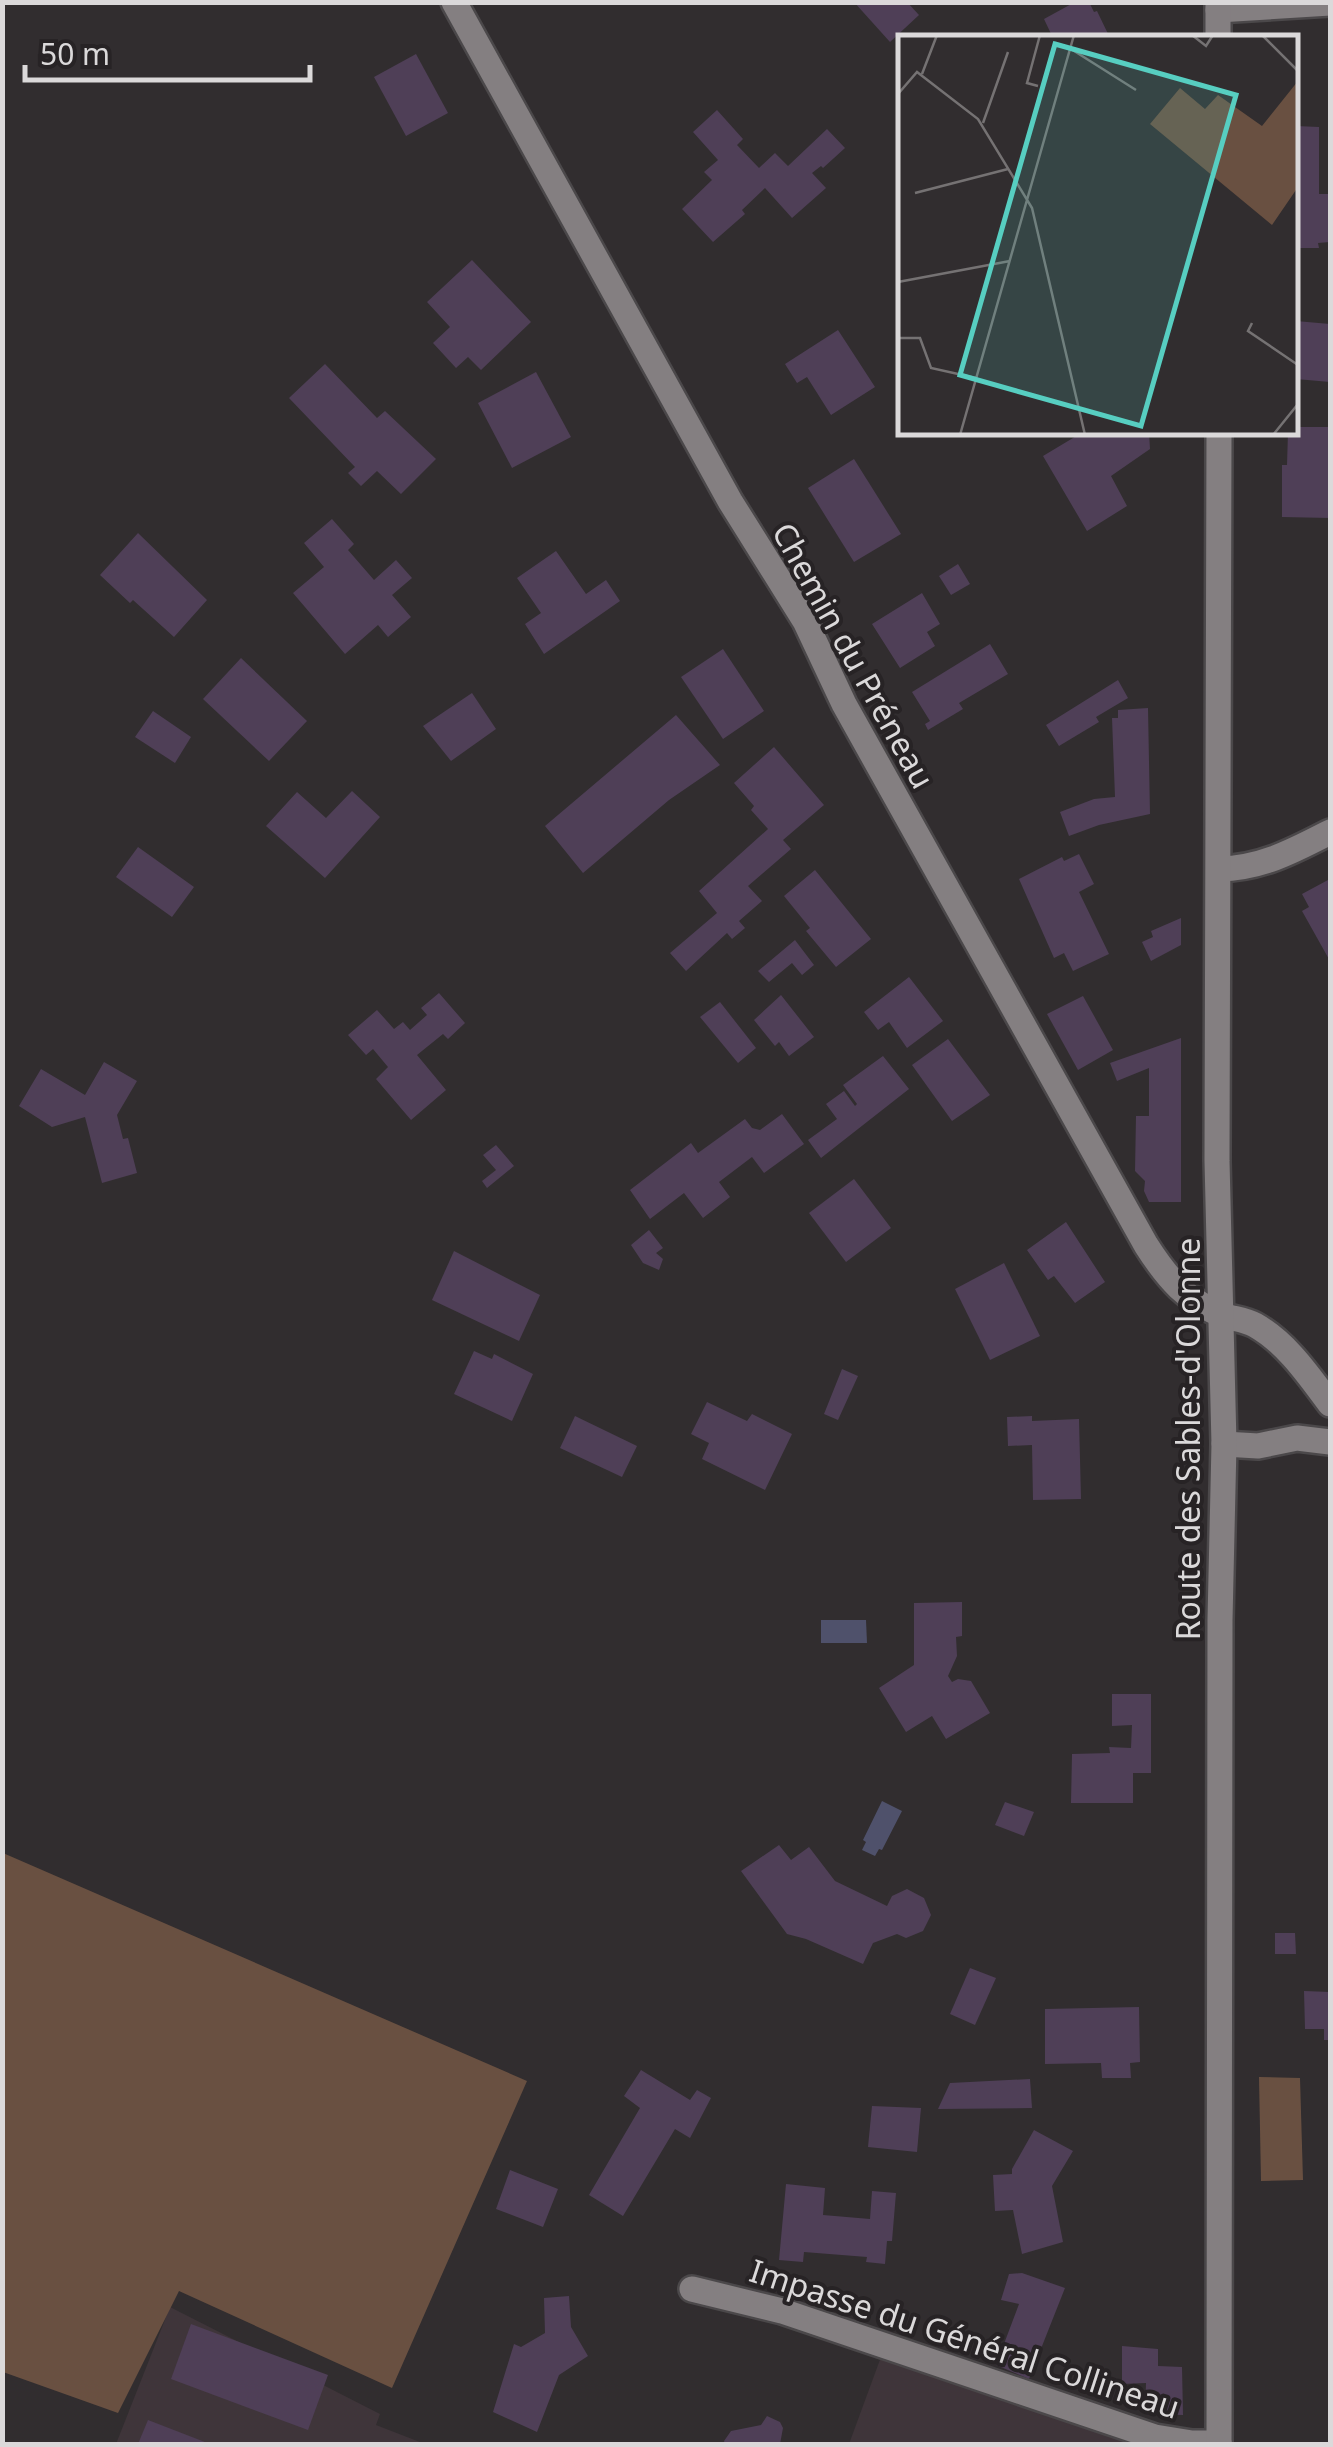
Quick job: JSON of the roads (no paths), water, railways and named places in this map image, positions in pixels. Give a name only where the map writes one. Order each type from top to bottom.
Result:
[{"type":"street","name":"Chemin du Préneau","points":[[454,2],[730,501],[806,621],[844,704],[1146,1245],[1187,1297],[1222,1315],[1254,1324],[1294,1356],[1330,1404]]},
{"type":"street","points":[[1218,35],[1218,6],[1330,3]]},
{"type":"street","name":"Route des Sables-d'Olonne","points":[[1219,435],[1217,1161],[1224,1444],[1220,1620],[1219,2444]]},
{"type":"street","points":[[1219,870],[1250,869],[1330,832]]},
{"type":"street","points":[[1224,1444],[1258,1446],[1297,1438],[1330,1442]]},
{"type":"street","name":"Impasse du Général Collineau","points":[[692,2289],[782,2311],[1155,2438],[1219,2444]]},
{"type":"water","points":[[821,1620],[866,1620],[867,1643],[821,1643]]},
{"type":"water","points":[[882,1801],[902,1811],[875,1856],[862,1850],[866,1842],[863,1840]]}]
